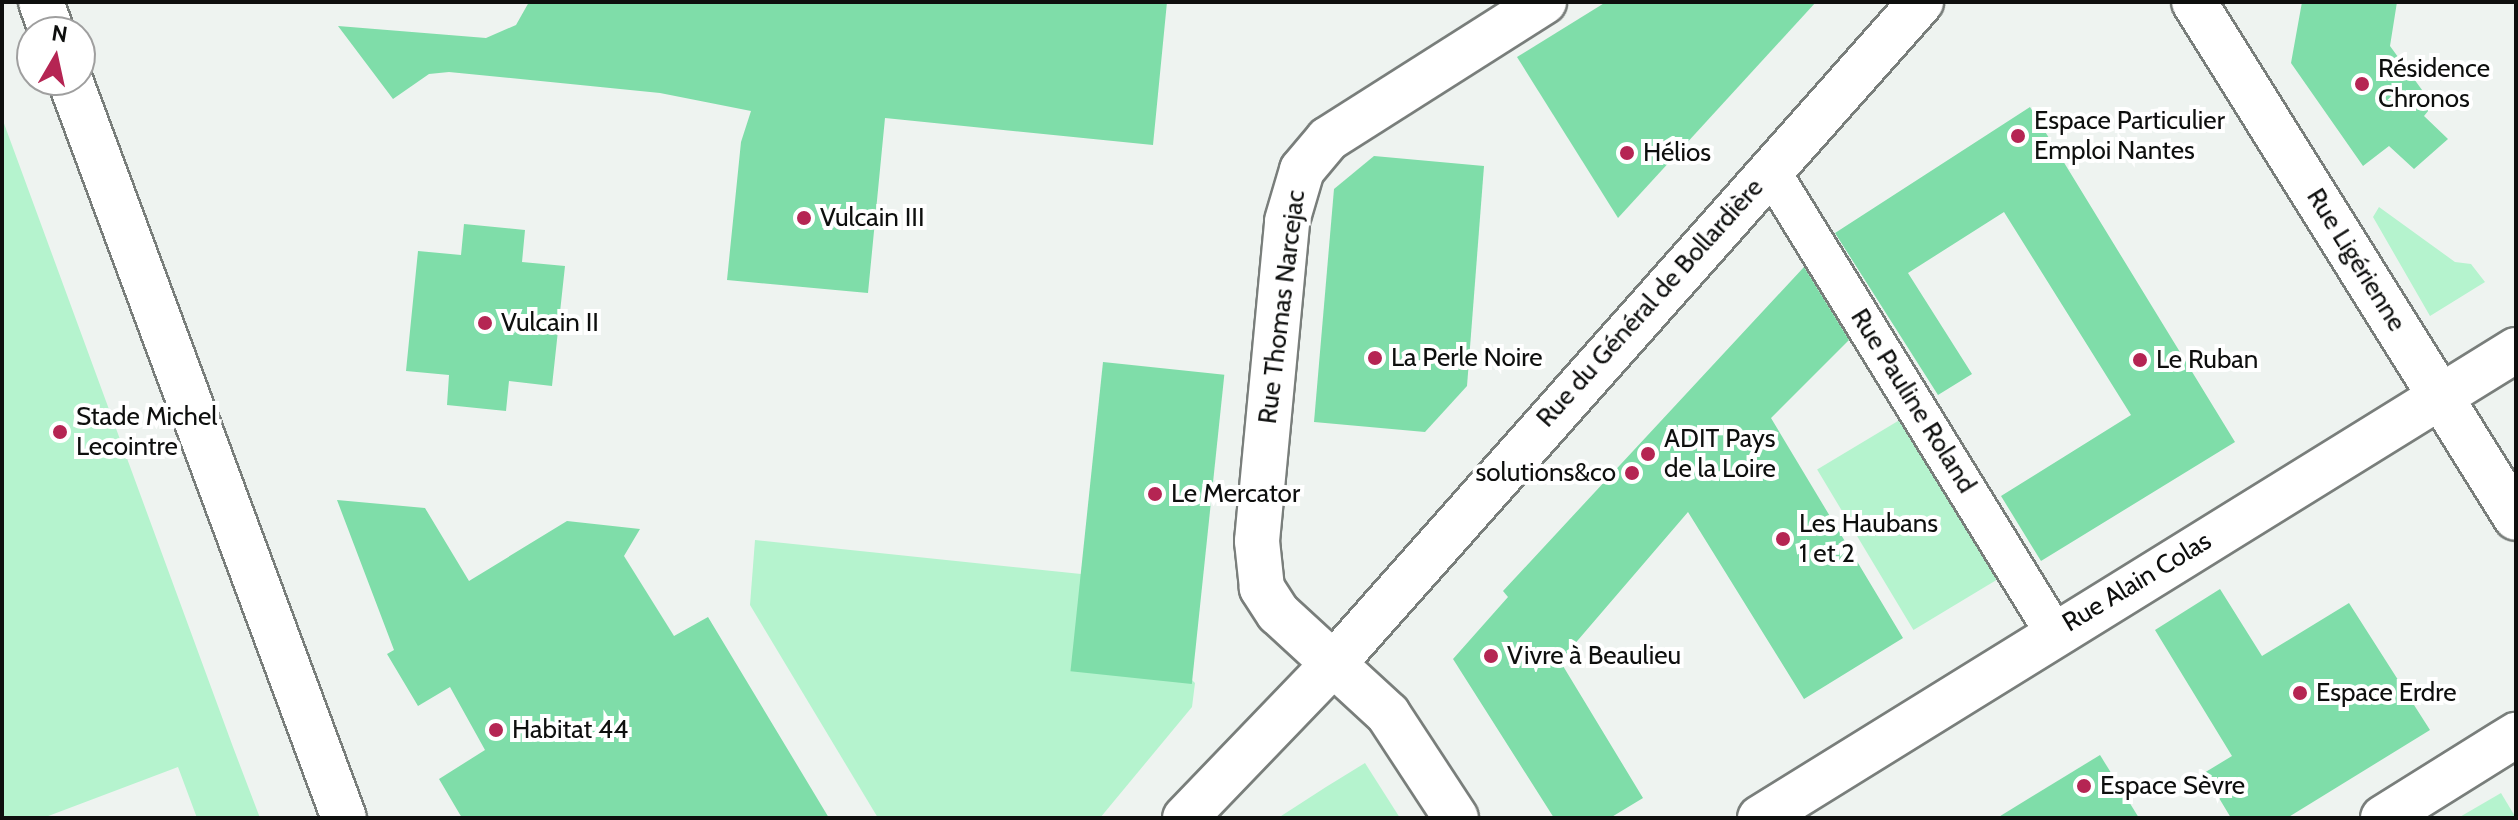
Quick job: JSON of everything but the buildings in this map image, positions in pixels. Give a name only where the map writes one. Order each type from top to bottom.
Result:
[{"type":"street","name":"Rue Thomas Narcejac","points":[[1456,818],[1388,714],[1270,605],[1256,564],[1292,191],[1313,153],[1346,124],[1544,2]]},
{"type":"street","name":"Rue du Général de Bollardière","points":[[1185,818],[1335,662],[1921,2]]},
{"type":"street","name":"Rue Ligérienne","points":[[2194,2],[2516,518]]},
{"type":"street","points":[[76,96],[344,818]]},
{"type":"street","name":"Rue Pauline Roland","points":[[1770,170],[2054,632]]},
{"type":"street","name":"Rue Alain Colas","points":[[1760,818],[2054,632],[2516,350]]},
{"type":"street","points":[[2383,818],[2516,735]]},
{"type":"green space","name":"Stade Michel Lecointre","points":[[2,118],[260,818],[197,818],[178,767],[43,818],[2,818]]},
{"type":"green space","points":[[2379,207],[2455,262],[2471,264],[2485,282],[2430,316],[2373,217]]},
{"type":"green space","points":[[1908,415],[2004,575],[1913,630],[1817,470]]},
{"type":"green space","points":[[755,540],[1081,574],[1195,683],[1192,707],[1100,818],[878,818],[750,605]]},
{"type":"green space","points":[[1365,763],[1400,818],[1278,818],[1326,787]]},
{"type":"green space","points":[[2501,793],[2516,818],[2458,818]]},
{"type":"place","name":"Résidence Chronos","points":[[2362,84]]},
{"type":"place","name":"Espace Particulier Emploi Nantes","points":[[2018,136]]},
{"type":"place","name":"Hélios","points":[[1627,153]]},
{"type":"place","name":"Vulcain III","points":[[804,218]]},
{"type":"place","name":"Vulcain II","points":[[485,323]]},
{"type":"place","name":"La Perle Noire","points":[[1375,358]]},
{"type":"place","name":"Le Ruban","points":[[2140,360]]},
{"type":"place","name":"Stade Michel Lecointre","points":[[60,432]]},
{"type":"place","name":"ADIT Pays de la Loire","points":[[1648,454]]},
{"type":"place","name":"solutions&co","points":[[1632,473]]},
{"type":"place","name":"Le Mercator","points":[[1155,494]]},
{"type":"place","name":"Les Haubans 1 et 2","points":[[1783,539]]},
{"type":"place","name":"Vivre à Beaulieu","points":[[1491,656]]},
{"type":"place","name":"Espace Erdre","points":[[2300,693]]},
{"type":"place","name":"Habitat 44","points":[[496,730]]},
{"type":"place","name":"Espace Sèvre","points":[[2084,786]]}]
